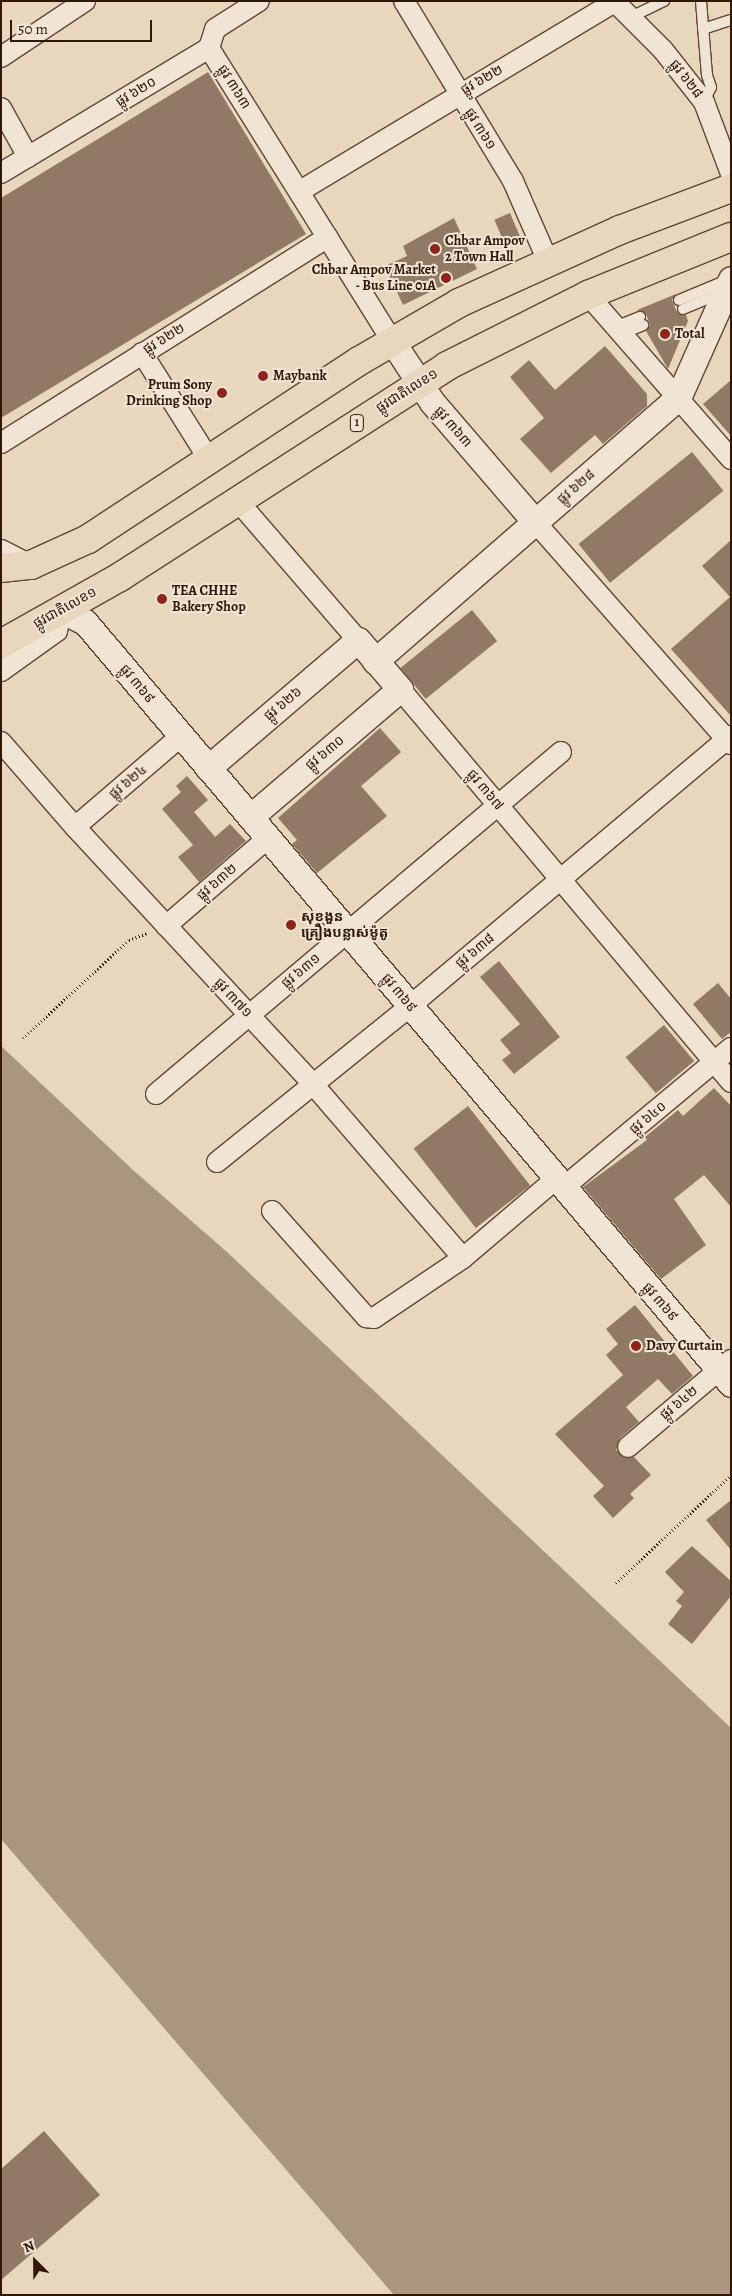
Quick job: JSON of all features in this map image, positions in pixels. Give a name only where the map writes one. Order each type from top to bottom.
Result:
[{"type":"highway","points":[[1,568],[31,565],[88,538],[208,458],[392,341],[459,303],[548,261],[731,188]]},
{"type":"highway","name":"ផ្លូវជាតិលេខ១","points":[[1,644],[120,577],[419,384],[524,324],[588,295],[731,237]]},
{"type":"street","points":[[1,58],[84,1]]},
{"type":"street","points":[[209,48],[215,29],[259,1]]},
{"type":"street","name":"ផ្លូវ ៣៦១","points":[[404,1],[458,94],[513,181],[548,261]]},
{"type":"street","name":"ផ្លូវ ៦២២","points":[[300,191],[458,94],[614,2]]},
{"type":"street","name":"ផ្លូវ ៦២៨","points":[[614,2],[663,50],[704,102],[731,174]]},
{"type":"street","name":"ផ្លូវ ៦២០","points":[[1,173],[209,48]]},
{"type":"street","name":"ផ្លូវ ៣៦៣","points":[[209,48],[419,384],[536,523],[729,740]]},
{"type":"street","points":[[1,108],[28,157]]},
{"type":"street","name":"ផ្លូវ ៦២២","points":[[1,443],[328,237]]},
{"type":"street","name":"ផ្លូវ ៦២៨","points":[[375,660],[536,523],[678,398],[729,283]]},
{"type":"street","points":[[588,295],[731,459]]},
{"type":"street","points":[[142,353],[208,458]]},
{"type":"street","name":"ផ្លូវ ៣៦៧","points":[[237,500],[400,689],[731,1082]]},
{"type":"street","points":[[1,550],[31,565]]},
{"type":"street","points":[[1,671],[57,631],[61,610]]},
{"type":"street","name":"ផ្លូវ ៣៦៩","points":[[61,610],[85,622],[560,1183],[727,1371]]},
{"type":"street","name":"ផ្លូវ ៦២៦","points":[[208,768],[358,640]]},
{"type":"street","name":"ផ្លូវ ៦៣០","points":[[250,817],[400,689]]},
{"type":"street","name":"ផ្លូវ ៦២៤","points":[[75,827],[182,736]]},
{"type":"street","name":"ផ្លូវ ៦៣៨","points":[[217,1162],[312,1083],[410,1006],[729,740]]},
{"type":"street","name":"ផ្លូវ ៣៧១","points":[[1,742],[75,827],[312,1083],[463,1258]]},
{"type":"street","name":"ផ្លូវ ៦៣១","points":[[156,1094],[561,752]]},
{"type":"street","name":"ផ្លូវ ៦៣២","points":[[166,926],[268,838]]},
{"type":"street","name":"ផ្លូវ ៦៤០","points":[[272,1211],[366,1317],[381,1316],[463,1258],[731,1048]]},
{"type":"street","name":"ផ្លូវ ៦៤២","points":[[628,1447],[727,1371]]},
{"type":"lane","points":[[631,17],[664,1]]},
{"type":"lane","points":[[701,1],[711,87],[704,102]]},
{"type":"lane","points":[[703,29],[731,20]]},
{"type":"lane","points":[[681,304],[729,283]]},
{"type":"lane","points":[[618,330],[641,321]]},
{"type":"path","points":[[23,1038],[129,940],[166,926]]},
{"type":"path","points":[[616,1583],[731,1475]]},
{"type":"shaded area","points":[[1,1046],[133,1170],[227,1252],[731,1728],[731,2295],[394,2295],[1,1839]]},
{"type":"building","points":[[208,72],[306,234],[1,418],[1,198]]},
{"type":"building","points":[[510,213],[522,241],[506,247],[494,220]]},
{"type":"building","points":[[454,218],[477,269],[403,305],[385,266],[407,256],[403,246]]},
{"type":"building","name":"Total","points":[[676,294],[672,300],[677,312],[686,315],[688,321],[668,369],[646,331],[650,325],[646,314],[637,310]]},
{"type":"building","points":[[605,346],[647,394],[647,406],[603,444],[595,435],[551,473],[520,439],[544,418],[510,377],[529,360],[555,390]]},
{"type":"building","points":[[731,380],[731,436],[703,404]]},
{"type":"building","points":[[692,452],[723,491],[610,583],[579,544]]},
{"type":"building","points":[[731,540],[731,716],[671,649],[730,597],[702,566]]},
{"type":"building","points":[[472,610],[497,641],[426,699],[401,668]]},
{"type":"building","points":[[380,728],[401,752],[361,786],[387,816],[317,873],[292,844],[297,840],[278,818]]},
{"type":"building","points":[[187,776],[208,800],[194,812],[215,837],[230,824],[246,841],[199,882],[178,857],[193,845],[162,809],[181,792],[176,786]]},
{"type":"building","points":[[499,961],[560,1037],[514,1074],[502,1060],[511,1053],[500,1040],[520,1024],[480,977]]},
{"type":"building","points":[[718,983],[731,999],[731,1032],[722,1039],[693,1004]]},
{"type":"building","points":[[664,1025],[694,1061],[656,1093],[626,1057]]},
{"type":"building","points":[[714,1088],[731,1106],[731,1207],[704,1175],[674,1199],[706,1245],[661,1279],[583,1187],[647,1140],[645,1137],[678,1110],[683,1116]]},
{"type":"building","points":[[468,1106],[530,1186],[476,1228],[414,1148]]},
{"type":"building","points":[[635,1305],[693,1376],[672,1394],[658,1379],[626,1407],[639,1422],[620,1438],[616,1450],[624,1458],[634,1457],[651,1475],[630,1494],[634,1498],[613,1518],[593,1496],[604,1486],[555,1434],[623,1375],[606,1355],[618,1344],[606,1329]]},
{"type":"building","points":[[731,1500],[731,1550],[706,1520]]},
{"type":"building","points":[[692,1546],[731,1581],[731,1596],[692,1644],[668,1624],[682,1606],[676,1601],[684,1592],[665,1572]]},
{"type":"building","points":[[44,2131],[100,2195],[1,2280],[1,2169]]},
{"type":"place","name":"Chbar Ampov 2 Town Hall","points":[[435,249]]},
{"type":"place","name":"Chbar Ampov Market - Bus Line 01A","points":[[446,278]]},
{"type":"place","name":"Total","points":[[665,334]]},
{"type":"place","name":"Maybank","points":[[263,376]]},
{"type":"place","name":"Prum Sony Drinking Shop","points":[[222,393]]},
{"type":"place","name":"TEA CHHE Bakery Shop","points":[[162,599]]},
{"type":"place","name":"សុខងួន គ្រឿងបន្លាស់ម៉ូតូ","points":[[291,925]]},
{"type":"place","name":"Davy Curtain","points":[[636,1346]]}]
